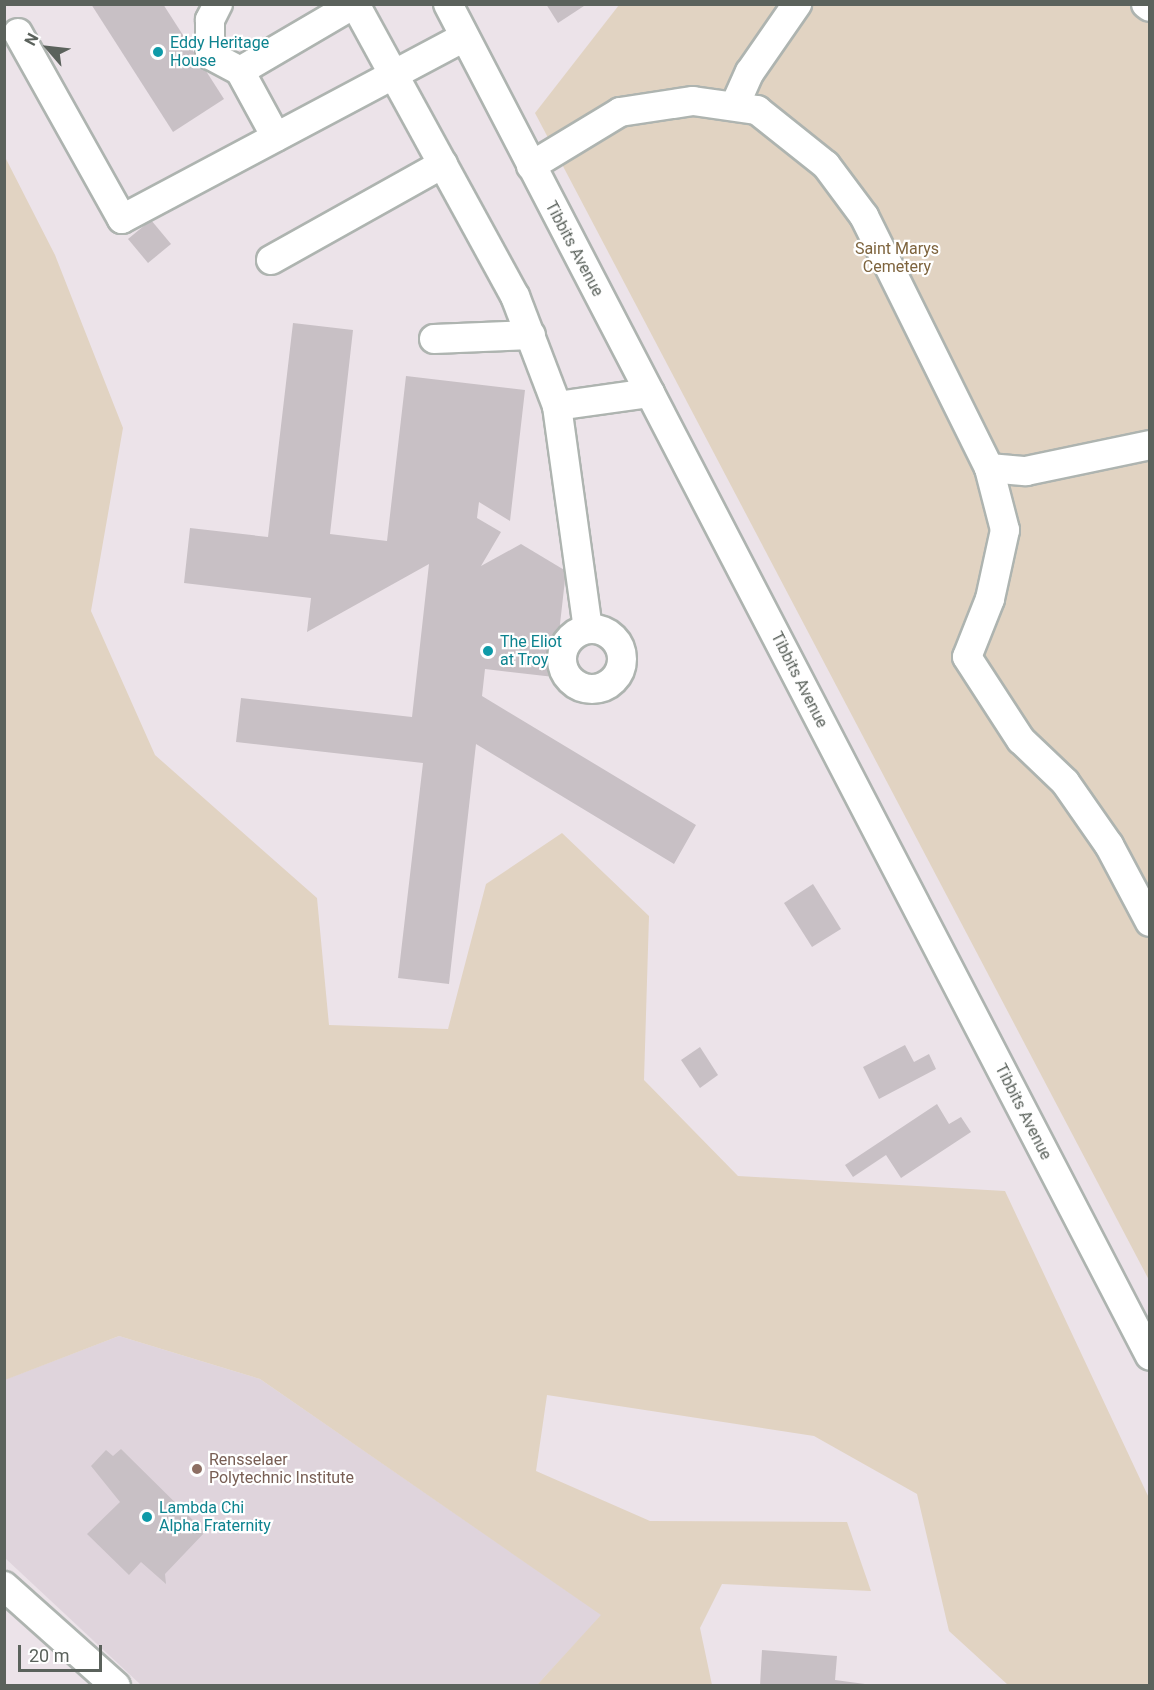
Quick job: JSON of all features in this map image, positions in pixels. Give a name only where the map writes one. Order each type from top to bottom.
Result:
[{"type":"street","points":[[218,4],[210,20],[210,55],[240,71],[276,137]]},
{"type":"street","points":[[240,71],[354,4],[515,296],[531,335],[557,406],[588,629]]},
{"type":"street","name":"Tibbits Avenue","points":[[448,4],[1149,1356]]},
{"type":"street","points":[[735,105],[750,72],[797,4]]},
{"type":"street","points":[[18,33],[122,219],[464,37]]},
{"type":"street","points":[[531,166],[620,112],[693,101],[735,105],[757,110],[791,132],[826,165],[864,216],[989,468],[1005,530],[990,599],[967,657],[1021,740],[1065,782],[1102,836],[1149,922]]},
{"type":"street","points":[[271,260],[443,164]]},
{"type":"street","points":[[434,339],[531,335]]},
{"type":"street","points":[[557,406],[650,393]]},
{"type":"street","points":[[989,468],[1026,471],[1149,445]]},
{"type":"street","points":[[4,1586],[116,1686]]},
{"type":"shaded area","name":"Rensselaer Polytechnic Institute","points":[[119,1336],[260,1379],[602,1615],[537,1685],[141,1685],[5,1558],[4,1380]]},
{"type":"green space","name":"Saint Marys Cemetery","points":[[619,5],[1149,5],[1149,1280],[535,113]]},
{"type":"green space","points":[[5,157],[55,255],[123,428],[91,611],[155,755],[317,898],[329,1025],[448,1029],[486,884],[562,833],[649,916],[644,1080],[738,1176],[1005,1191],[1149,1498],[1149,1685],[1008,1685],[949,1631],[917,1494],[814,1436],[547,1395],[536,1471],[650,1521],[847,1522],[871,1591],[722,1584],[700,1628],[712,1685],[537,1685],[601,1615],[260,1379],[119,1336],[5,1380]]},
{"type":"building","name":"Eddy Heritage House","points":[[91,4],[163,4],[224,99],[173,132]]},
{"type":"building","points":[[546,4],[587,4],[558,23]]},
{"type":"building","points":[[151,220],[171,244],[148,263],[128,239]]},
{"type":"building","name":"The Eliot at Troy","points":[[293,323],[353,330],[330,534],[387,541],[406,376],[525,390],[510,521],[479,502],[477,518],[501,532],[481,566],[521,544],[566,571],[554,677],[485,669],[482,696],[696,825],[674,864],[476,744],[449,984],[398,978],[423,763],[236,742],[241,698],[412,717],[429,564],[307,632],[311,598],[184,583],[190,528],[268,537]]},
{"type":"building","points":[[813,884],[841,929],[812,947],[784,903]]},
{"type":"building","points":[[905,1045],[914,1062],[929,1054],[936,1069],[879,1099],[863,1067]]},
{"type":"building","points":[[700,1047],[718,1075],[700,1088],[681,1060]]},
{"type":"building","points":[[937,1104],[949,1124],[961,1117],[971,1132],[901,1178],[886,1155],[853,1177],[845,1165]]},
{"type":"building","name":"Lambda Chi Alpha Fraternity","points":[[121,1449],[205,1532],[165,1574],[166,1584],[141,1562],[129,1575],[87,1534],[120,1502],[91,1466],[106,1450],[113,1456]]},
{"type":"building","points":[[762,1650],[837,1656],[835,1680],[880,1686],[760,1686]]},
{"type":"place","name":"Eddy Heritage House","points":[[158,52]]},
{"type":"place","name":"The Eliot at Troy","points":[[488,651]]},
{"type":"place","name":"Rensselaer Polytechnic Institute","points":[[197,1469]]},
{"type":"place","name":"Lambda Chi Alpha Fraternity","points":[[147,1517]]}]
